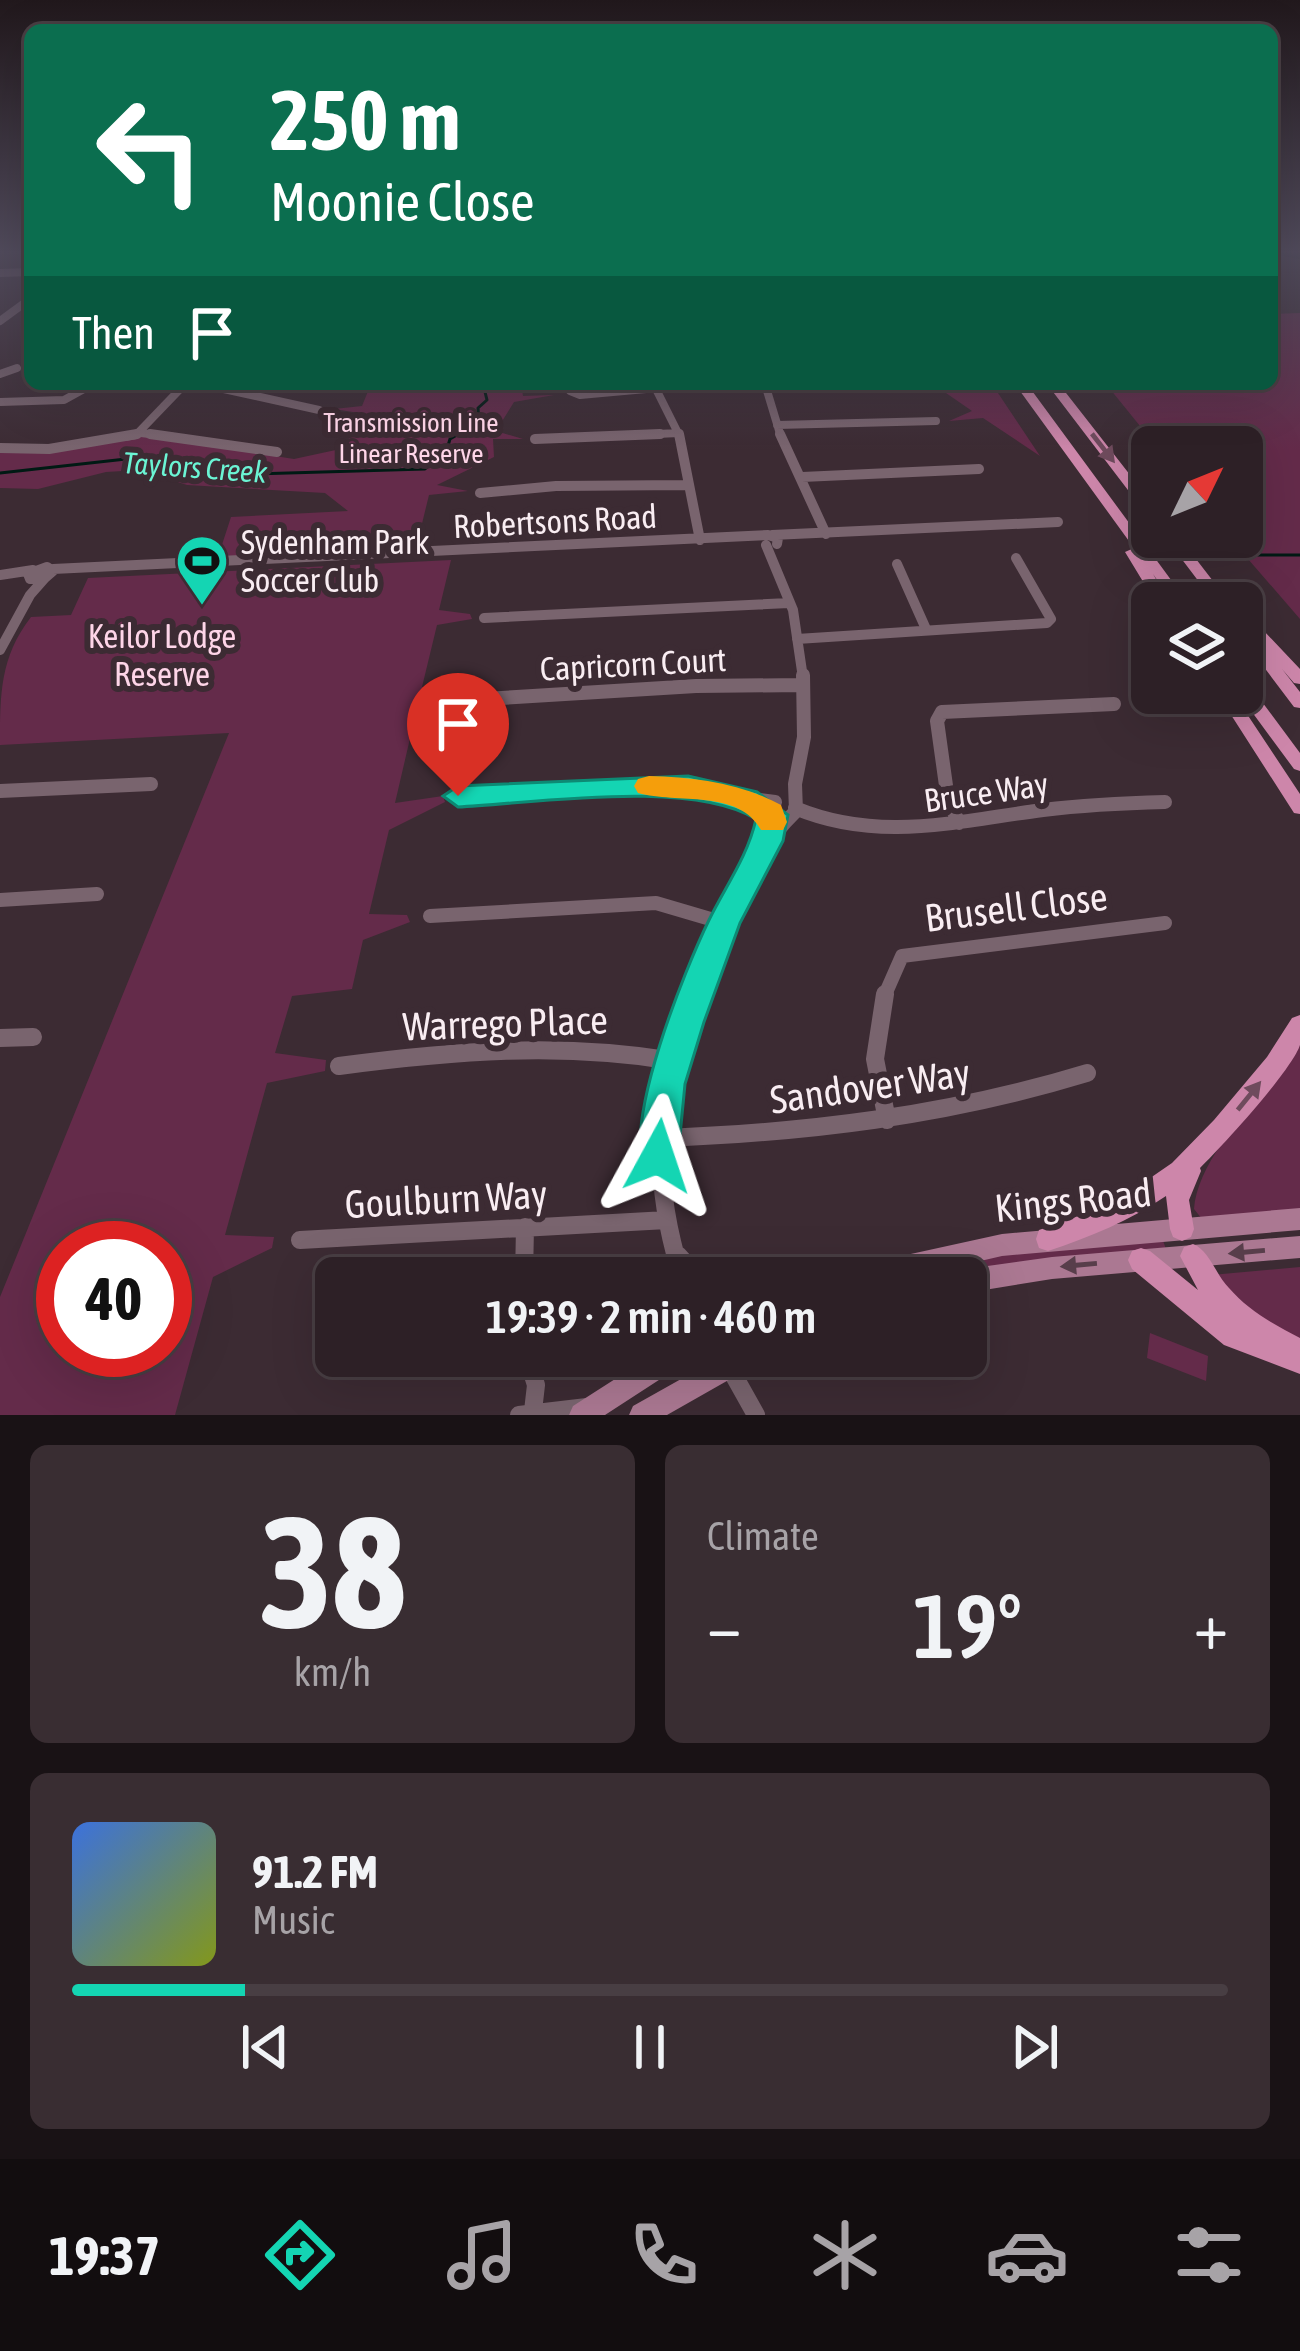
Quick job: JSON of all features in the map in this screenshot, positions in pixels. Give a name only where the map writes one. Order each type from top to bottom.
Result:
[{"type":"highway","points":[[1026,390],[1165,582]]},
{"type":"highway","points":[[1059,390],[1131,485]]},
{"type":"highway","points":[[1051,424],[1150,582]]},
{"type":"highway","points":[[1190,558],[1210,582]]},
{"type":"highway","points":[[1263,639],[1300,680]]},
{"type":"highway","points":[[1263,655],[1300,703]]},
{"type":"highway","points":[[1239,714],[1300,808]]},
{"type":"highway","points":[[1262,714],[1300,765]]},
{"type":"highway","points":[[1048,1239],[1134,1206],[1192,1165],[1280,1058],[1300,1024]]},
{"type":"highway","points":[[1181,1229],[1177,1200],[1192,1165]]},
{"type":"highway","points":[[1193,1256],[1205,1279],[1245,1322],[1300,1357]]},
{"type":"highway","points":[[1141,1260],[1233,1336],[1300,1357]]},
{"type":"main road","name":"Kings Road","points":[[938,1257],[1048,1239],[1300,1219]]},
{"type":"main road","points":[[1181,1229],[1193,1256]]},
{"type":"main road","name":"Kings Road","points":[[987,1278],[1300,1247]]},
{"type":"main road","points":[[588,1410],[640,1377]]},
{"type":"main road","points":[[643,1415],[704,1377]]},
{"type":"street","points":[[0,374],[16,368]]},
{"type":"street","points":[[0,402],[64,400],[83,390]]},
{"type":"street","points":[[141,433],[180,390]]},
{"type":"street","points":[[228,390],[319,410]]},
{"type":"street","points":[[578,390],[624,390]]},
{"type":"street","points":[[657,390],[679,433],[700,540]]},
{"type":"street","points":[[767,390],[777,425],[826,534]]},
{"type":"street","points":[[777,425],[936,421]]},
{"type":"street","points":[[0,448],[49,449],[141,433],[176,434],[233,448],[278,452]]},
{"type":"street","points":[[535,439],[679,433]]},
{"type":"street","points":[[802,477],[979,469]]},
{"type":"street","points":[[480,494],[556,486],[686,485]]},
{"type":"street","points":[[676,1257],[658,1138],[674,1061],[724,923],[796,778],[805,725],[797,639],[770,543],[800,535],[1058,522]]},
{"type":"street","name":"Robertsons Road","points":[[30,576],[739,538],[770,543]]},
{"type":"street","points":[[797,639],[1049,622],[1016,558]]},
{"type":"street","points":[[897,564],[926,629]]},
{"type":"street","points":[[0,575],[30,576],[30,595]]},
{"type":"street","points":[[1,647],[30,595],[49,575]]},
{"type":"street","points":[[484,618],[789,603]]},
{"type":"street","name":"Capricorn Court","points":[[468,700],[696,686],[802,686]]},
{"type":"street","points":[[959,823],[948,800],[937,721],[942,712],[1114,704]]},
{"type":"street","points":[[0,791],[151,784]]},
{"type":"street","points":[[458,796],[653,785],[688,787],[783,810]]},
{"type":"street","name":"Bruce Way","points":[[783,810],[868,829],[916,830],[1089,805],[1165,802]]},
{"type":"street","points":[[0,900],[97,894]]},
{"type":"street","points":[[430,916],[656,903],[724,923]]},
{"type":"street","name":"Brusell Close","points":[[886,1120],[877,1096],[874,1056],[882,1014],[902,956],[1165,923]]},
{"type":"street","points":[[0,1038],[33,1036]]},
{"type":"street","name":"Warrego Place","points":[[339,1066],[461,1051],[591,1046],[674,1061]]},
{"type":"street","name":"Sandover Way","points":[[658,1138],[771,1136],[886,1120],[1011,1096],[1087,1073]]},
{"type":"street","name":"Goulburn Way","points":[[300,1240],[667,1220]]},
{"type":"street","points":[[524,1257],[525,1227]]},
{"type":"street","points":[[674,1250],[680,1257]]},
{"type":"street","points":[[534,1377],[536,1385],[526,1413],[588,1410]]},
{"type":"street","points":[[740,1377],[756,1415]]},
{"type":"green space","points":[[1278,318],[1300,318],[1300,619],[1247,558],[1263,558],[1263,426],[1140,426],[1111,390],[1278,390]]},
{"type":"green space","name":"Transmission Line Linear Reserve","points":[[369,390],[522,390],[523,396],[554,395],[514,402],[496,431],[523,439],[493,439],[494,457],[437,485],[468,491],[429,495],[416,548],[218,557],[231,517],[348,511],[325,493],[187,485],[140,470],[106,472],[38,489],[0,488],[0,450],[149,436],[294,459],[345,448],[359,413],[334,409],[362,406]]},
{"type":"green space","points":[[942,390],[996,390],[1040,456],[983,418],[949,421],[972,411]]},
{"type":"green space","name":"Keilor Lodge Reserve","points":[[451,560],[439,610],[470,614],[472,619],[437,625],[422,687],[454,695],[452,701],[418,704],[395,803],[443,796],[445,802],[389,830],[369,914],[407,915],[410,922],[363,940],[352,989],[292,996],[275,1053],[326,1060],[325,1071],[267,1083],[225,1235],[274,1237],[272,1248],[213,1277],[192,1353],[192,1221],[36,1221],[36,1377],[185,1377],[175,1415],[0,1415],[0,1297],[229,733],[0,745],[4,677],[21,632],[31,617],[71,615],[88,578]]},
{"type":"green space","points":[[1300,1045],[1300,1211],[1202,1219],[1194,1209],[1208,1167]]},
{"type":"green space","points":[[1162,1238],[1166,1249],[987,1271],[987,1257],[973,1257]]},
{"type":"green space","points":[[1300,1267],[1300,1344],[1275,1333],[1211,1275]]},
{"type":"green space","points":[[1150,1333],[1208,1356],[1206,1381],[1147,1358]]},
{"type":"waterway","name":"Taylors Creek","points":[[0,473],[135,458],[179,463],[219,475],[425,469],[447,449],[450,439],[479,422],[478,408],[487,400],[484,390]]},
{"type":"waterway","points":[[1263,555],[1300,555]]},
{"type":"slow traffic","points":[[649,786],[688,787],[747,800],[771,813],[772,822]]},
{"type":"place","name":"Sydenham Park Soccer Club","points":[[202,607]]},
{"type":"route","points":[[458,796],[688,787],[747,800],[772,815],[767,841],[710,956],[666,1084],[658,1156]]}]
